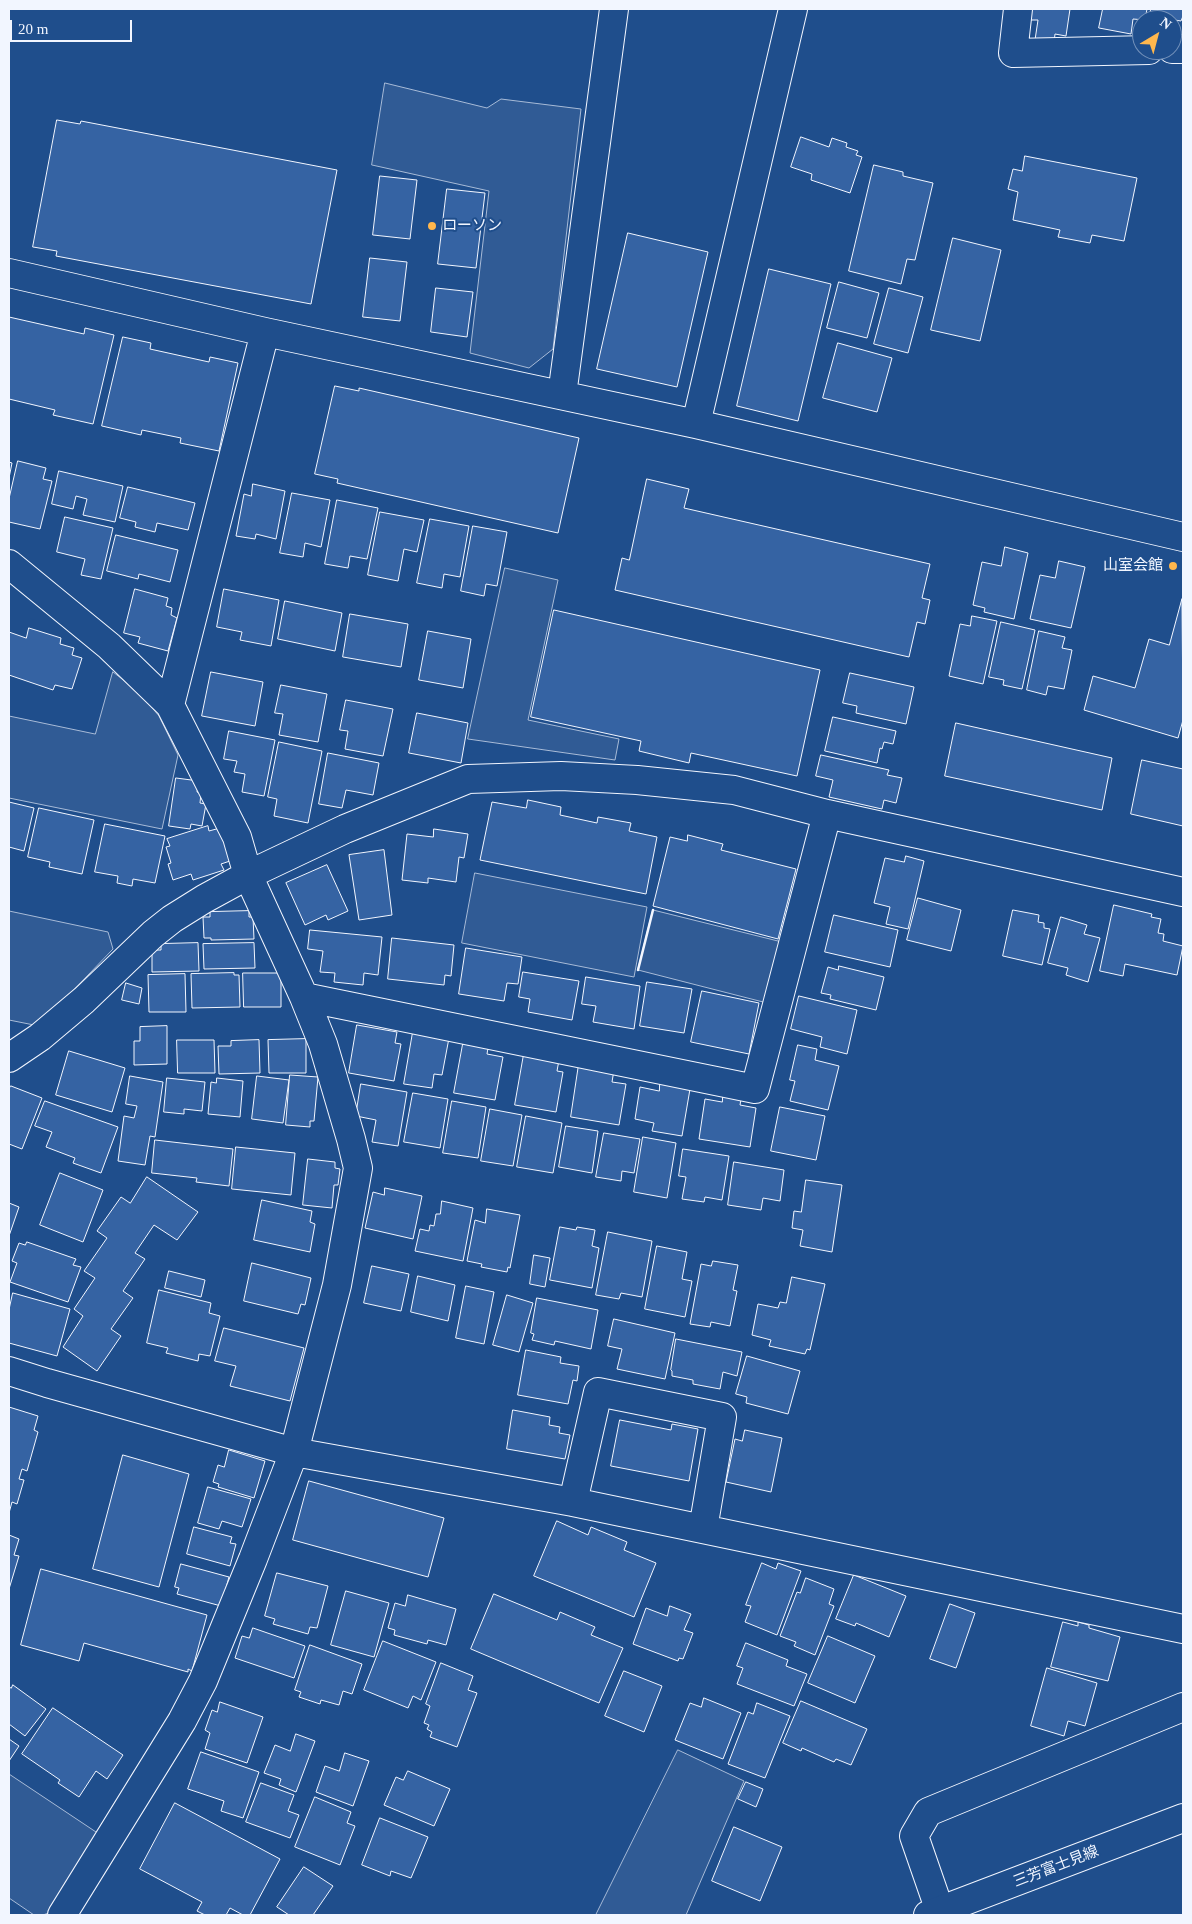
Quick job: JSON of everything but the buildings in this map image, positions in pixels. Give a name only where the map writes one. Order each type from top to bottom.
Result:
[{"type":"street","points":[[562,395],[614,9]]},
{"type":"street","points":[[696,424],[793,9]]},
{"type":"street","points":[[1018,9],[1013,53],[1132,50]]},
{"type":"street","points":[[9,273],[265,332],[696,424],[1183,536]]},
{"type":"street","points":[[170,705],[265,332]]},
{"type":"street","points":[[9,564],[109,646],[170,705],[237,837],[248,875],[304,997],[323,1044],[358,1168],[337,1285],[294,1452],[203,1681],[182,1720],[62,1915]]},
{"type":"street","points":[[9,1058],[40,1037],[84,1000],[153,934],[172,919],[248,875],[345,828],[468,780],[561,776],[637,780],[734,790],[827,814],[1183,892]]},
{"type":"street","points":[[304,997],[755,1089],[827,814]]},
{"type":"street","points":[[9,1371],[294,1452],[573,1502],[1183,1628]]},
{"type":"street","points":[[573,1502],[598,1392],[722,1417],[703,1529]]},
{"type":"street","points":[[934,1913],[914,1836],[928,1812],[1183,1707]]},
{"type":"street","name":"三芳富士見線","points":[[934,1913],[1183,1818]]},
{"type":"shaded area","points":[[385,83],[487,108],[501,99],[581,109],[553,349],[529,368],[470,353],[489,191],[372,165]]},
{"type":"shaded area","points":[[505,568],[558,580],[528,720],[619,739],[615,760],[468,739]]},
{"type":"shaded area","points":[[113,672],[140,693],[159,716],[178,755],[162,829],[9,798],[9,716],[95,734]]},
{"type":"shaded area","points":[[475,873],[647,907],[634,977],[462,943]]},
{"type":"shaded area","points":[[653,910],[782,942],[767,1003],[638,970]]},
{"type":"shaded area","points":[[9,911],[108,932],[113,949],[39,1026],[9,1020]]},
{"type":"shaded area","points":[[678,1750],[744,1781],[686,1915],[596,1915]]},
{"type":"shaded area","points":[[9,1774],[102,1836],[51,1912],[43,1915],[34,1915],[9,1898]]},
{"type":"wall","points":[[638,970],[653,910]]},
{"type":"place","name":"ローソン","points":[[432,226]]},
{"type":"place","name":"山室会館","points":[[1173,566]]}]
